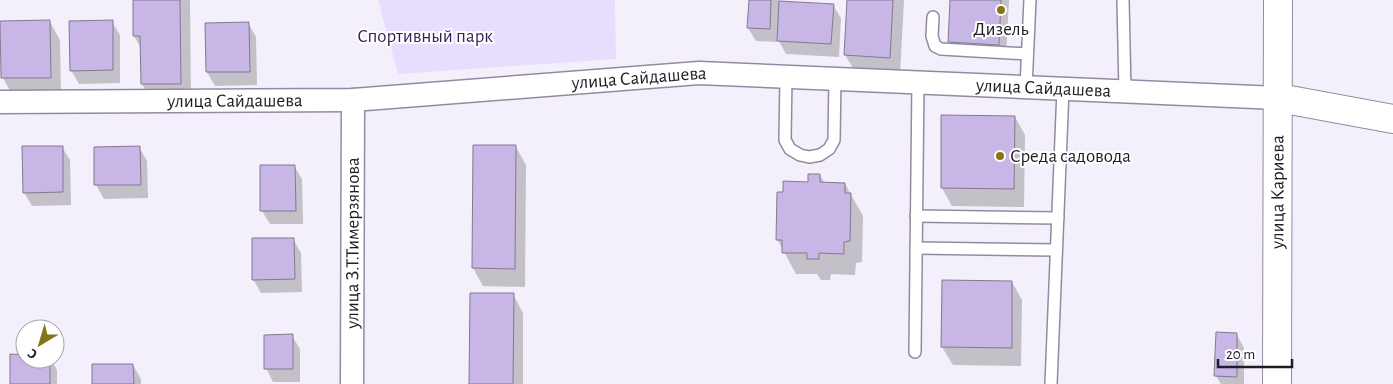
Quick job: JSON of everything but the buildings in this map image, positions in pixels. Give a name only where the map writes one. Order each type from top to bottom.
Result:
[{"type":"main road","name":"улица Кариева","points":[[1278,0],[1278,384]]},
{"type":"main road","points":[[1279,98],[1393,119]]},
{"type":"street","name":"улица Сайдашева","points":[[0,102],[353,100],[699,73],[1279,98]]},
{"type":"street","name":"улица З.Т.Тимерзянова","points":[[352,384],[353,100]]},
{"type":"lane","points":[[1026,87],[1030,0]]},
{"type":"lane","points":[[1124,0],[1125,91]]},
{"type":"lane","points":[[933,16],[932,36],[935,46],[941,49],[1027,54]]},
{"type":"lane","points":[[786,77],[785,140],[790,149],[800,155],[809,157],[820,155],[829,149],[834,140],[835,79]]},
{"type":"lane","points":[[915,352],[918,82]]},
{"type":"lane","points":[[1051,384],[1063,89]]},
{"type":"lane","points":[[916,216],[1058,218]]},
{"type":"lane","points":[[916,248],[1056,250]]},
{"type":"green space","name":"Спортивный парк","points":[[378,0],[615,0],[616,59],[398,74]]},
{"type":"place","name":"Дизель","points":[[1001,10]]},
{"type":"place","name":"Среда садовода","points":[[1000,156]]}]
